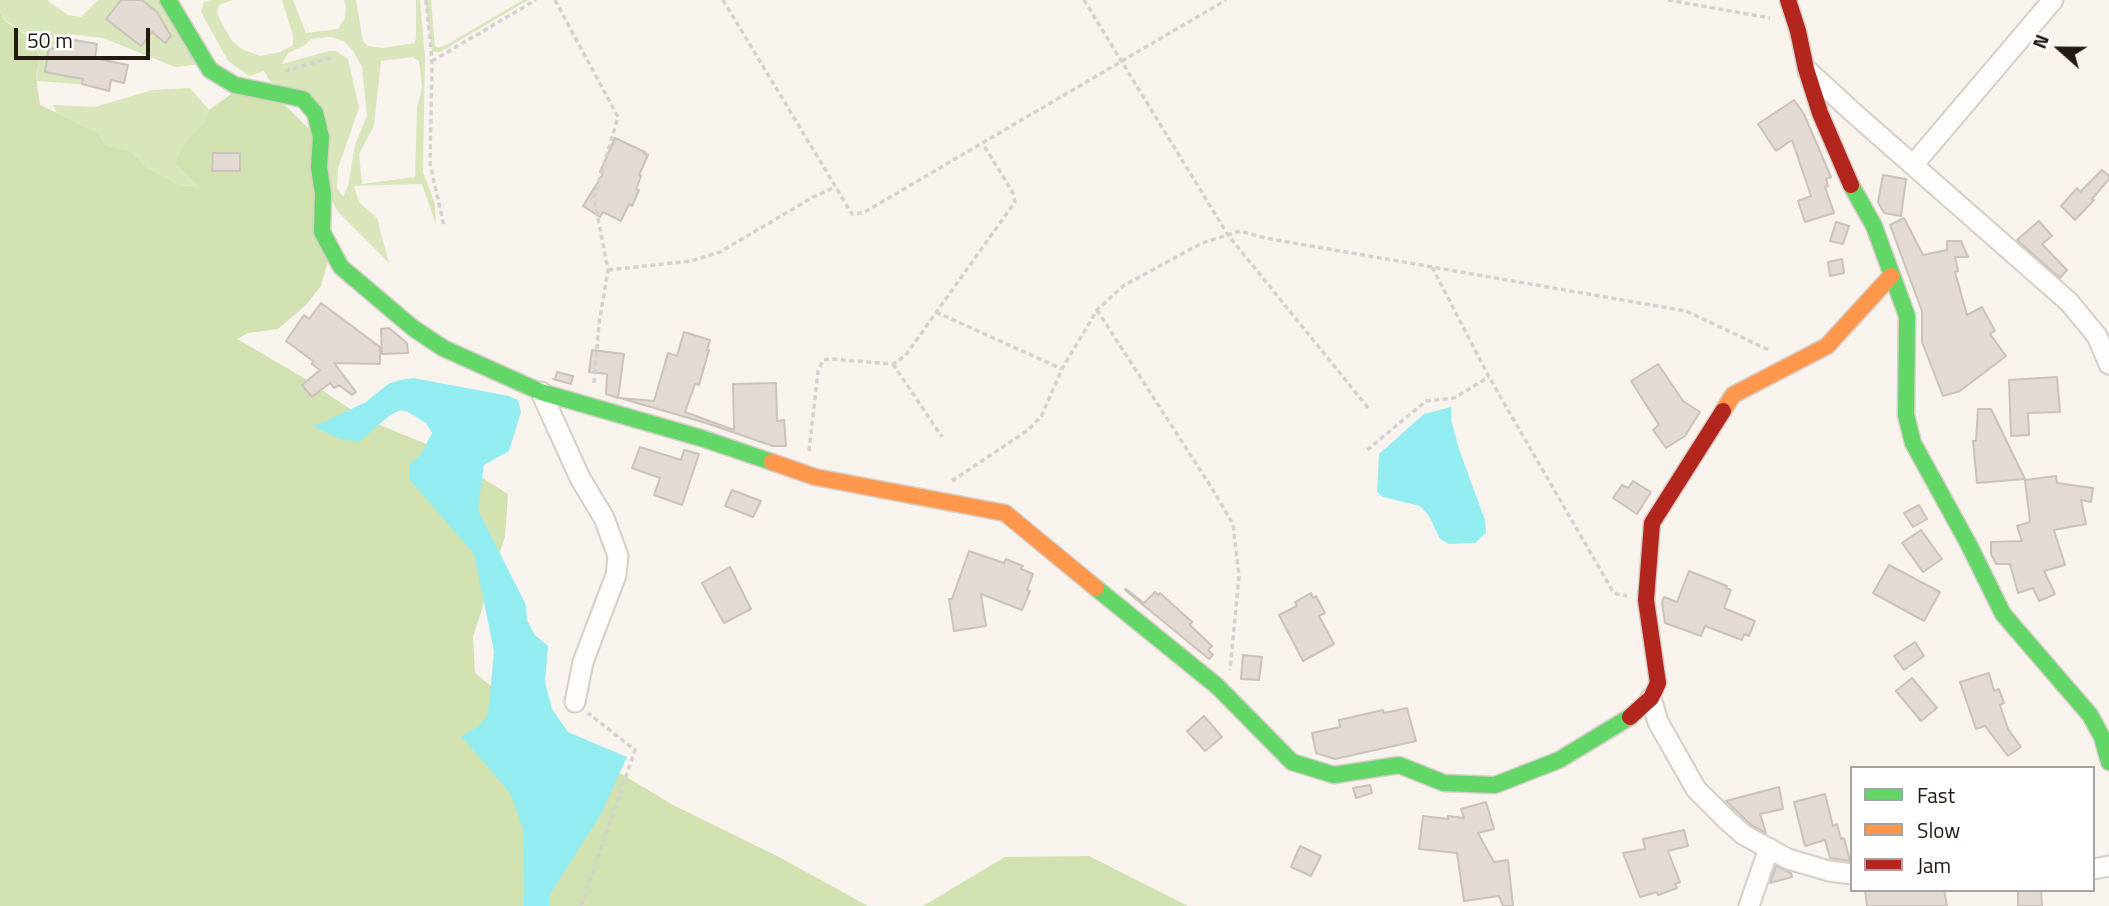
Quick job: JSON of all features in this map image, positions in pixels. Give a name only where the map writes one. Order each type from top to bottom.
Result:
[{"type":"street","points":[[168,0],[210,70],[235,85],[303,99],[315,113],[321,137],[319,167],[323,194],[322,232],[341,267],[413,328],[443,348],[541,392],[701,438],[806,474],[1005,513],[1227,696],[1292,762],[1334,775],[1399,765],[1444,783],[1495,785],[1559,760],[1630,717],[1651,698],[1658,683],[1646,600],[1652,523],[1661,506],[1733,395],[1827,346],[1891,276]]},
{"type":"street","points":[[1788,0],[1820,113],[1854,191],[1874,226],[1907,316],[1906,415],[1913,443],[2003,614],[2090,715],[2102,737],[2109,762]]},
{"type":"street","points":[[1913,165],[2053,0]]},
{"type":"street","points":[[1806,69],[2070,302],[2097,336],[2109,363]]},
{"type":"street","points":[[541,392],[580,478],[604,518],[618,556],[616,575],[583,662],[575,702]]},
{"type":"street","points":[[1651,698],[1658,722],[1696,789],[1728,821],[1744,835],[1788,859],[1829,871],[1850,874]]},
{"type":"street","points":[[1749,906],[1769,848]]},
{"type":"path","points":[[426,0],[432,61],[430,164],[444,226]]},
{"type":"path","points":[[432,61],[536,0]]},
{"type":"path","points":[[555,0],[618,117],[594,198],[608,270],[598,324],[592,407]]},
{"type":"path","points":[[723,0],[852,214],[863,213],[1226,0]]},
{"type":"path","points":[[1084,0],[1228,235],[1368,409]]},
{"type":"path","points":[[1668,0],[1779,19]]},
{"type":"path","points":[[806,474],[818,371],[823,360],[893,364],[905,356],[1014,202],[1013,193],[983,144]]},
{"type":"path","points":[[608,270],[691,261],[720,253],[813,197],[835,187]]},
{"type":"path","points":[[927,498],[1028,430],[1041,417],[1062,369],[1097,310],[1123,286],[1202,243],[1240,231],[1265,238],[1686,310],[1796,363]]},
{"type":"path","points":[[1432,267],[1489,377],[1612,590],[1617,594],[1646,600]]},
{"type":"path","points":[[1097,310],[1233,524],[1239,576],[1227,696]]},
{"type":"path","points":[[936,312],[1062,369]]},
{"type":"path","points":[[893,364],[943,437]]},
{"type":"path","points":[[1367,450],[1426,401],[1454,398],[1489,377]]},
{"type":"path","points":[[575,702],[635,750],[581,906]]},
{"type":"green space","points":[[0,0],[48,0],[68,15],[81,17],[98,0],[163,0],[201,64],[175,67],[103,38],[67,34],[61,62],[93,85],[36,81],[40,57],[33,39],[5,20],[0,11]]},
{"type":"green space","points":[[233,0],[219,5],[217,12],[220,20],[232,41],[242,49],[260,56],[280,52],[293,45],[293,35],[282,0],[293,0],[306,33],[338,29],[345,18],[344,0],[356,0],[363,41],[368,46],[382,48],[415,43],[416,0],[420,0],[425,57],[423,172],[435,204],[436,225],[422,184],[354,186],[359,202],[377,218],[389,263],[339,213],[332,201],[322,114],[270,81],[264,71],[249,76],[228,61],[201,12],[204,2]],"holes":[[[330,37],[344,41],[362,67],[367,116],[355,145],[348,186],[343,197],[337,188],[338,168],[359,108],[348,59],[336,51],[329,51],[282,64],[288,53],[311,39]],[[413,57],[419,61],[422,87],[417,108],[415,177],[362,184],[359,154],[374,126],[381,61]]]},
{"type":"green space","points":[[425,0],[431,0],[435,46],[438,48],[523,0],[528,0],[440,52],[432,52]]},
{"type":"green space","points":[[0,11],[5,21],[32,39],[40,57],[36,77],[40,105],[97,132],[105,145],[131,151],[146,167],[179,185],[200,187],[175,163],[186,141],[205,121],[209,110],[234,92],[285,105],[311,131],[330,254],[321,286],[306,305],[278,329],[248,333],[237,339],[304,378],[365,419],[429,445],[508,494],[505,536],[473,637],[475,673],[538,724],[673,805],[779,857],[868,906],[0,906]]},
{"type":"green space","points":[[190,88],[209,110],[205,121],[186,141],[202,187],[179,185],[146,167],[131,151],[105,145],[97,132],[57,113],[53,105],[95,107],[152,90]]},
{"type":"green space","points":[[1089,856],[1188,906],[923,906],[1005,857]]},
{"type":"water","points":[[413,378],[518,400],[521,412],[509,451],[484,465],[478,510],[526,605],[527,620],[534,634],[548,646],[545,682],[552,709],[568,732],[627,757],[601,814],[549,896],[549,906],[524,906],[523,829],[510,793],[461,736],[477,727],[488,715],[494,651],[474,554],[409,479],[410,463],[420,456],[432,433],[426,423],[400,410],[359,442],[341,439],[313,427],[366,402],[388,384]]},
{"type":"water","points":[[1451,407],[1451,419],[1459,449],[1485,520],[1486,533],[1475,543],[1449,544],[1440,539],[1429,516],[1420,506],[1383,497],[1377,492],[1379,454],[1424,414]]},
{"type":"building","points":[[121,0],[142,0],[157,12],[171,36],[165,43],[152,32],[141,46],[106,19]]},
{"type":"building","points":[[69,39],[97,44],[95,58],[128,65],[124,83],[111,80],[109,91],[82,84],[83,79],[45,72],[49,48],[67,50]]},
{"type":"building","points":[[1794,100],[1804,114],[1831,177],[1826,179],[1828,186],[1825,187],[1834,213],[1805,222],[1798,201],[1811,196],[1792,140],[1776,151],[1758,124]]},
{"type":"building","points":[[615,138],[648,155],[639,175],[641,176],[636,189],[639,190],[621,221],[603,212],[600,217],[583,206],[603,174],[600,172]]},
{"type":"building","points":[[213,153],[240,153],[240,171],[212,171]]},
{"type":"building","points":[[2102,170],[2109,179],[2075,220],[2061,206],[2077,188],[2080,192]]},
{"type":"building","points":[[1883,175],[1906,179],[1901,216],[1884,213],[1878,202]]},
{"type":"building","points":[[1904,218],[1923,255],[1947,250],[1947,241],[1961,241],[1968,257],[1955,257],[1958,271],[1955,272],[1967,315],[1982,307],[1995,331],[1990,334],[2006,356],[1960,391],[1943,396],[1922,342],[1922,311],[1890,225]]},
{"type":"building","points":[[2039,221],[2052,236],[2042,244],[2067,270],[2060,278],[2017,240]]},
{"type":"building","points":[[1836,222],[1849,226],[1843,244],[1830,241]]},
{"type":"building","points":[[1842,259],[1844,273],[1830,276],[1828,262]]},
{"type":"building","points":[[321,303],[380,347],[380,364],[334,363],[356,392],[352,395],[339,385],[334,388],[330,383],[312,397],[302,385],[320,370],[312,364],[313,361],[286,341],[304,315],[309,319]]},
{"type":"building","points":[[389,328],[407,343],[408,353],[382,354],[381,329]]},
{"type":"building","points":[[684,332],[710,340],[699,385],[695,384],[685,412],[734,430],[733,384],[776,383],[777,421],[784,420],[786,446],[773,446],[620,398],[654,401],[668,353],[677,356]]},
{"type":"building","points":[[592,350],[624,354],[618,398],[606,394],[607,374],[589,372]]},
{"type":"building","points":[[1658,364],[1683,401],[1700,412],[1685,436],[1666,448],[1653,430],[1659,425],[1631,381]]},
{"type":"building","points":[[557,372],[573,376],[571,384],[553,379]]},
{"type":"building","points":[[2057,377],[2060,412],[2028,413],[2029,435],[2011,436],[2009,380]]},
{"type":"building","points":[[1978,409],[1991,409],[2025,479],[1977,483],[1973,441],[1976,441]]},
{"type":"building","points":[[640,447],[681,460],[684,450],[699,454],[682,505],[654,495],[660,478],[632,468]]},
{"type":"building","points":[[2056,476],[2057,483],[2093,488],[2091,502],[2081,500],[2086,524],[2054,530],[2065,565],[2044,571],[2055,594],[2039,601],[2033,588],[2018,593],[2010,564],[1996,564],[1991,554],[1991,542],[2022,541],[2017,526],[2030,522],[2025,480]]},
{"type":"building","points":[[1633,481],[1651,492],[1637,514],[1613,498],[1622,485],[1628,488]]},
{"type":"building","points":[[732,490],[761,501],[753,517],[725,506]]},
{"type":"building","points":[[1919,505],[1927,519],[1913,527],[1904,513]]},
{"type":"building","points":[[1921,530],[1942,559],[1923,572],[1902,543]]},
{"type":"building","points":[[969,551],[1004,563],[1006,559],[1023,566],[1021,569],[1033,574],[1027,590],[1030,591],[1022,610],[981,594],[986,626],[954,631],[949,599],[952,599]]},
{"type":"building","points":[[1889,565],[1940,592],[1924,621],[1873,593]]},
{"type":"building","points":[[730,567],[751,609],[724,623],[702,583]]},
{"type":"building","points":[[1689,571],[1731,590],[1724,608],[1755,621],[1749,636],[1744,634],[1742,640],[1705,626],[1701,636],[1665,623],[1662,602],[1664,597],[1677,602]]},
{"type":"building","points":[[1126,589],[1144,603],[1155,592],[1158,595],[1160,593],[1192,622],[1190,625],[1212,646],[1208,650],[1213,655],[1209,659]]},
{"type":"building","points":[[1311,593],[1313,598],[1316,596],[1325,613],[1319,616],[1334,644],[1303,661],[1279,615],[1297,606],[1295,602]]},
{"type":"building","points":[[1915,642],[1924,656],[1904,670],[1894,656]]},
{"type":"building","points":[[1243,655],[1262,657],[1259,680],[1241,679]]},
{"type":"building","points":[[1989,673],[1994,691],[1999,689],[2004,703],[2000,705],[2008,729],[2021,747],[2008,756],[1985,726],[1976,729],[1960,682]]},
{"type":"building","points":[[1912,678],[1937,708],[1921,721],[1896,691]]},
{"type":"building","points":[[1407,708],[1416,741],[1335,759],[1316,753],[1312,733],[1340,727],[1339,720],[1383,710],[1384,713]]},
{"type":"building","points":[[1204,716],[1222,737],[1205,751],[1187,731]]},
{"type":"building","points":[[1370,785],[1372,793],[1356,798],[1353,788]]},
{"type":"building","points":[[1779,787],[1783,809],[1760,814],[1766,833],[1751,825],[1726,801]]},
{"type":"building","points":[[1825,794],[1833,826],[1837,824],[1841,839],[1844,838],[1850,861],[1830,858],[1825,840],[1805,846],[1794,802]]},
{"type":"building","points":[[1486,802],[1494,829],[1478,833],[1494,862],[1508,860],[1513,906],[1503,906],[1499,896],[1464,901],[1457,853],[1419,849],[1423,816],[1464,818],[1461,809]]},
{"type":"building","points":[[1684,830],[1688,846],[1668,851],[1680,882],[1675,884],[1677,888],[1658,895],[1657,892],[1640,897],[1623,853],[1645,849],[1643,839]]},
{"type":"building","points":[[1300,846],[1321,856],[1311,876],[1291,867]]},
{"type":"building","points":[[1776,866],[1791,873],[1792,877],[1770,883]]},
{"type":"building","points":[[1865,892],[1944,892],[1947,906],[1867,906]]},
{"type":"building","points":[[2018,892],[2041,892],[2042,906],[2018,906]]},
{"type":"traffic: fast","points":[[168,0],[210,70],[235,85],[303,99],[315,113],[321,137],[319,167],[323,194],[322,232],[341,267],[413,328],[443,348],[541,392],[701,438],[772,462]]},
{"type":"traffic: fast","points":[[1851,185],[1874,226],[1907,316],[1906,415],[1913,443],[2003,614],[2090,715],[2102,737],[2109,762]]},
{"type":"traffic: fast","points":[[1096,588],[1217,686],[1292,762],[1334,775],[1399,765],[1444,783],[1495,785],[1559,760],[1630,717]]},
{"type":"traffic: slow","points":[[1723,411],[1733,395],[1827,346],[1891,276]]},
{"type":"traffic: slow","points":[[772,462],[815,477],[1005,513],[1096,588]]},
{"type":"traffic: jam","points":[[1788,0],[1820,113],[1851,185]]},
{"type":"traffic: jam","points":[[1630,717],[1651,698],[1658,683],[1646,600],[1652,523],[1723,411]]}]
